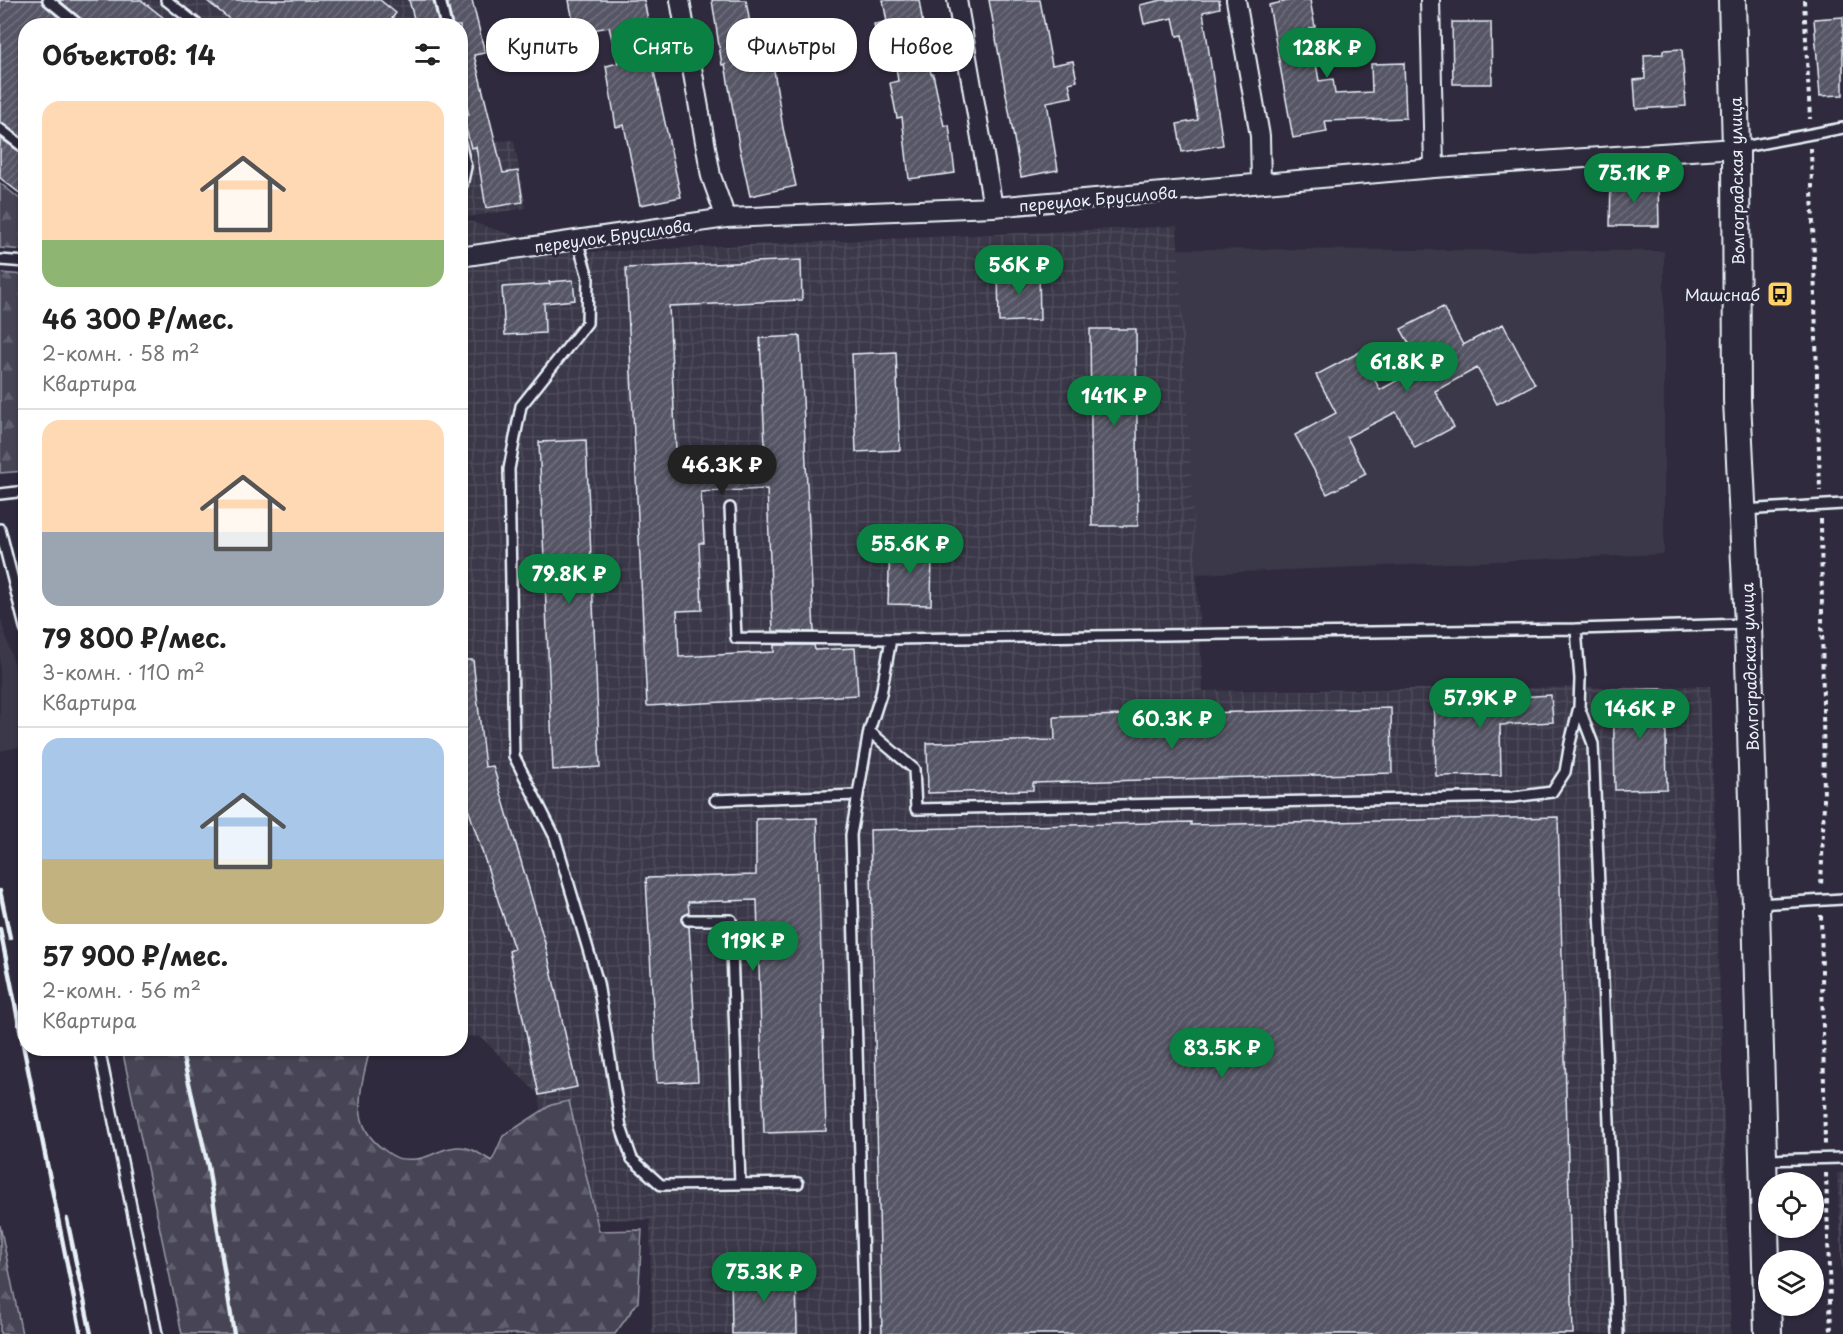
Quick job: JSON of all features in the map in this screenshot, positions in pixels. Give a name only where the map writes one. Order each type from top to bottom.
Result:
[{"type":"main road","name":"Волгоградская улица","points":[[1732,0],[1736,148],[1737,399],[1748,624],[1768,1334]]},
{"type":"street","points":[[680,0],[711,176],[726,218]]},
{"type":"street","points":[[957,0],[993,207]]},
{"type":"street","points":[[1236,0],[1260,136],[1261,183]]},
{"type":"street","points":[[1430,0],[1434,168]]},
{"type":"street","name":"переулок Брусилова","points":[[468,256],[726,218],[993,207],[1434,168],[1736,148]]},
{"type":"lane","points":[[48,0],[70,18]]},
{"type":"lane","points":[[166,0],[189,18]]},
{"type":"lane","points":[[440,0],[444,18]]},
{"type":"lane","points":[[1736,148],[1843,128]]},
{"type":"lane","points":[[0,129],[18,143]]},
{"type":"lane","points":[[577,240],[588,277],[587,323],[521,406],[508,469],[514,756],[555,837],[598,983],[621,1127],[632,1159],[661,1185],[798,1183]]},
{"type":"lane","points":[[0,260],[18,261]]},
{"type":"lane","points":[[0,494],[18,491]]},
{"type":"lane","points":[[1743,510],[1843,504]]},
{"type":"lane","points":[[730,508],[736,638],[891,639],[1576,629],[1748,624]]},
{"type":"lane","points":[[0,529],[18,600]]},
{"type":"lane","points":[[868,731],[914,770],[916,809],[1513,797],[1552,792],[1565,772],[1580,707],[1576,629]]},
{"type":"lane","points":[[865,1334],[851,835],[868,731],[881,694],[891,639]]},
{"type":"lane","points":[[1580,707],[1593,744],[1618,1334]]},
{"type":"lane","points":[[715,800],[858,795]]},
{"type":"lane","points":[[1757,904],[1843,899]]},
{"type":"lane","points":[[688,920],[731,920],[740,1184]]},
{"type":"lane","points":[[101,1056],[157,1334]]},
{"type":"lane","points":[[1763,1160],[1843,1158]]},
{"type":"path","points":[[1804,0],[1811,134],[1821,505],[1824,802],[1820,900],[1831,1334]]},
{"type":"shaded area","points":[[0,0],[472,0],[485,53],[475,56],[495,141],[514,140],[526,208],[468,217],[468,18],[18,18],[18,192],[0,178]]},
{"type":"shaded area","points":[[468,221],[569,253],[1177,226],[1203,691],[1710,686],[1731,1334],[652,1334],[650,1220],[558,1220],[539,1095],[481,1037],[468,1036]]},
{"type":"shaded area","points":[[1171,249],[1664,251],[1664,554],[1173,575]]},
{"type":"shaded area","points":[[0,616],[18,678],[18,747],[0,751]]},
{"type":"shaded area","points":[[1837,1173],[1843,1173],[1843,1286]]},
{"type":"green space","points":[[0,183],[18,197],[18,249],[0,248]]},
{"type":"green space","points":[[0,273],[18,274],[18,472],[0,473]]},
{"type":"green space","points":[[123,1056],[368,1056],[361,1089],[361,1115],[372,1139],[387,1152],[402,1159],[421,1158],[454,1147],[461,1147],[492,1161],[503,1136],[551,1105],[569,1101],[599,1231],[642,1230],[638,1302],[615,1334],[182,1334]]},
{"type":"green space","points":[[0,1225],[22,1334],[0,1334]]},
{"type":"building","points":[[0,0],[41,0],[59,18],[18,18],[18,134],[0,122]]},
{"type":"building","points":[[59,0],[141,0],[164,18],[80,18]]},
{"type":"building","points":[[206,0],[380,0],[396,13],[392,18],[228,18]]},
{"type":"building","points":[[409,0],[433,0],[437,18],[414,18]]},
{"type":"building","points":[[447,0],[472,0],[485,53],[474,55],[503,173],[518,171],[523,202],[486,208],[476,147],[471,148],[468,136],[468,18],[451,18]]},
{"type":"building","points":[[569,0],[644,0],[648,18],[611,18],[611,35],[609,27],[599,29],[599,18],[572,18]]},
{"type":"building","points":[[712,0],[746,0],[749,18],[726,18],[726,70],[725,64],[722,65]]},
{"type":"building","points":[[883,0],[919,0],[922,18],[886,18]]},
{"type":"building","points":[[989,0],[1040,0],[1052,65],[1073,61],[1077,81],[1069,83],[1072,97],[1047,102],[1058,170],[1021,177]]},
{"type":"building","points":[[1162,0],[1219,0],[1220,8],[1203,12],[1223,145],[1182,152],[1177,124],[1198,120],[1182,35],[1177,36],[1173,18],[1144,24],[1140,5]]},
{"type":"building","points":[[1292,0],[1310,0],[1315,27],[1310,28],[1319,81],[1333,79],[1335,94],[1372,92],[1371,64],[1404,63],[1406,118],[1325,121],[1327,132],[1293,138],[1269,5]]},
{"type":"building","points":[[1843,17],[1843,95],[1820,96],[1814,19]]},
{"type":"building","points":[[1452,22],[1491,22],[1492,84],[1453,84]]},
{"type":"building","points":[[1682,49],[1686,106],[1636,109],[1634,80],[1645,79],[1644,55],[1663,54],[1663,50]]},
{"type":"building","points":[[611,65],[611,72],[654,72],[681,197],[640,205],[624,125],[616,127],[606,66]]},
{"type":"building","points":[[726,72],[774,72],[783,128],[796,186],[750,196]]},
{"type":"building","points":[[897,72],[931,72],[933,74],[944,126],[949,125],[955,173],[909,179],[902,117],[897,118],[890,83],[898,81]]},
{"type":"building","points":[[0,138],[18,150],[18,192],[0,178]]},
{"type":"building","points":[[1611,181],[1658,181],[1659,226],[1610,226]]},
{"type":"building","points":[[801,260],[802,300],[669,306],[676,450],[765,445],[760,338],[800,336],[814,632],[773,631],[767,489],[701,492],[704,543],[699,543],[702,610],[677,611],[679,657],[774,652],[774,645],[814,645],[815,650],[855,648],[858,695],[647,706],[626,268]]},
{"type":"building","points":[[1039,270],[1040,320],[999,322],[998,271]]},
{"type":"building","points":[[573,280],[575,300],[544,303],[545,333],[505,335],[502,287]]},
{"type":"building","points":[[1443,307],[1463,345],[1503,324],[1535,384],[1497,404],[1477,368],[1435,391],[1454,427],[1415,448],[1396,412],[1347,437],[1366,474],[1327,494],[1295,435],[1336,413],[1316,375],[1360,352],[1380,390],[1422,367],[1401,329]]},
{"type":"building","points":[[1090,329],[1136,329],[1138,526],[1092,526]]},
{"type":"building","points":[[896,352],[900,450],[856,452],[852,354]]},
{"type":"building","points":[[586,440],[600,767],[553,770],[539,442]]},
{"type":"building","points":[[890,542],[922,543],[922,553],[932,554],[931,605],[888,604]]},
{"type":"building","points":[[468,660],[473,660],[485,767],[493,766],[545,943],[577,1087],[539,1095],[509,951],[514,949],[468,808]]},
{"type":"building","points":[[1665,689],[1667,789],[1615,790],[1613,690]]},
{"type":"building","points":[[1499,691],[1500,698],[1551,695],[1553,722],[1500,725],[1501,775],[1436,776],[1434,693]]},
{"type":"building","points":[[1391,708],[1392,773],[1033,783],[1033,790],[928,793],[927,743],[1055,740],[1054,717]]},
{"type":"building","points":[[1558,817],[1573,1334],[882,1334],[870,830],[1191,822],[1191,825]]},
{"type":"building","points":[[817,818],[826,1131],[764,1133],[757,900],[688,902],[689,913],[683,916],[681,921],[689,927],[698,1081],[657,1083],[646,878],[756,875],[756,819]]},
{"type":"building","points":[[796,1271],[797,1334],[732,1334],[731,1272]]},
{"type":"railway","points":[[0,891],[10,938]]},
{"type":"railway","points":[[0,929],[18,1019]]},
{"type":"railway","points":[[25,1056],[81,1334]]},
{"type":"railway","points":[[183,1056],[208,1166],[234,1334]]},
{"type":"railway","points":[[67,1219],[91,1334]]},
{"type":"place","name":"Машснаб","points":[[1780,294]]}]
